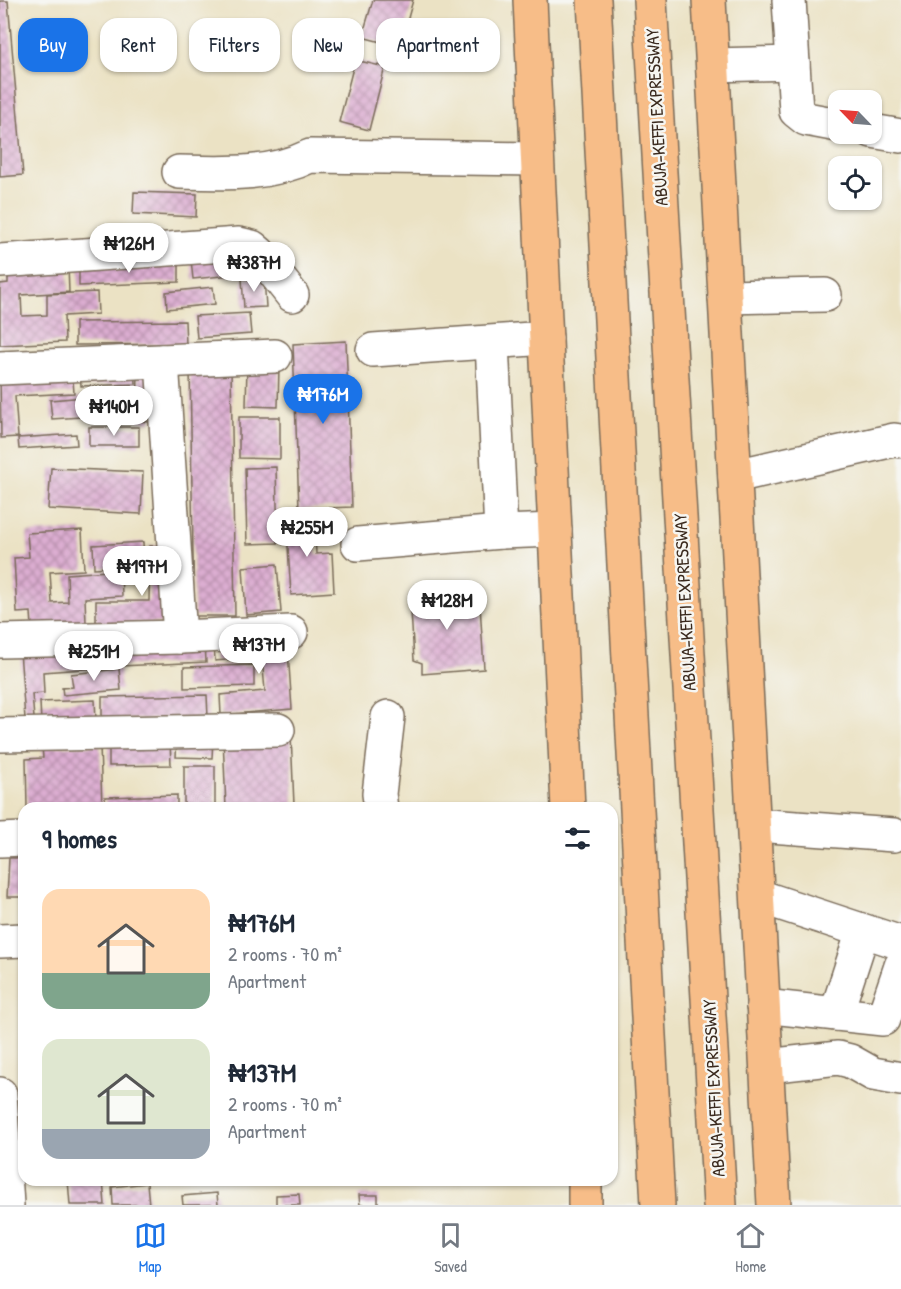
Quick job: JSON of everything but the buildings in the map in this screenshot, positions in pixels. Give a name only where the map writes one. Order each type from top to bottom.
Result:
[{"type":"main road","points":[[530,0],[568,802]]},
{"type":"main road","points":[[594,0],[658,1205]]},
{"type":"main road","name":"ABUJA-KEFFI EXPRESSWAY","points":[[650,0],[720,1205]]},
{"type":"main road","points":[[709,0],[774,1205]]},
{"type":"main road","points":[[585,1186],[585,1205]]},
{"type":"street","points":[[789,0],[796,111],[806,119],[828,123]]},
{"type":"street","points":[[713,65],[793,63]]},
{"type":"street","points":[[882,133],[901,136]]},
{"type":"street","points":[[179,172],[235,174],[289,164],[310,156],[537,159]]},
{"type":"street","points":[[0,261],[239,244],[252,246],[292,296]]},
{"type":"street","points":[[725,297],[825,295]]},
{"type":"street","points":[[373,350],[546,338]]},
{"type":"street","points":[[492,343],[501,532]]},
{"type":"street","points":[[0,368],[275,356]]},
{"type":"street","points":[[162,361],[180,637]]},
{"type":"street","points":[[735,476],[894,440],[901,441]]},
{"type":"street","points":[[358,544],[501,532],[555,530]]},
{"type":"street","points":[[0,641],[291,632]]},
{"type":"street","points":[[380,802],[379,794],[388,717]]},
{"type":"street","points":[[0,735],[278,730]]},
{"type":"street","points":[[754,825],[894,835]]},
{"type":"street","points":[[0,840],[18,839]]},
{"type":"street","points":[[758,896],[901,943]]},
{"type":"street","points":[[836,1014],[863,931]]},
{"type":"street","points":[[0,941],[18,940]]},
{"type":"street","points":[[764,1006],[884,1019],[901,966]]},
{"type":"street","points":[[767,1066],[838,1058],[850,1061],[873,1074],[901,1079]]},
{"type":"street","points":[[0,1094],[1,1144],[8,1205]]}]
